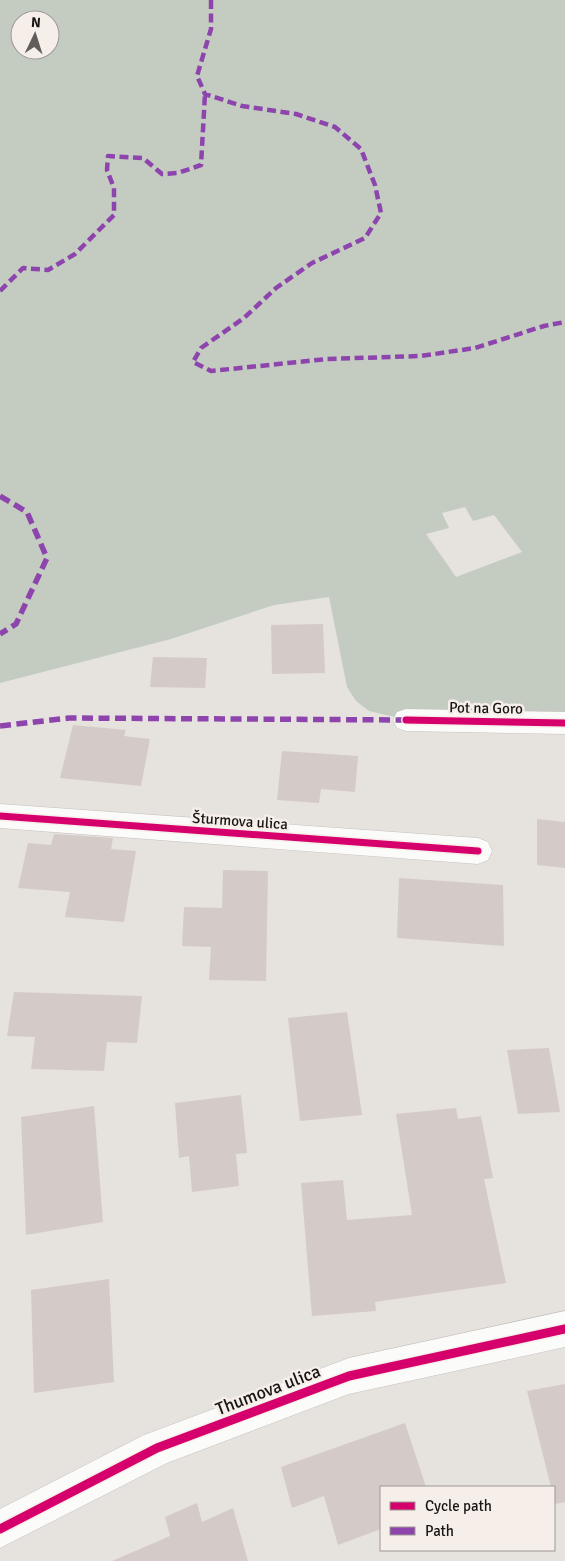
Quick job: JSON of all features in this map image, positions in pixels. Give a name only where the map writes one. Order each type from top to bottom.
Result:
[{"type":"street","name":"Pot na Goro","points":[[406,720],[565,723]]},
{"type":"street","name":"Šturmova ulica","points":[[0,816],[478,852]]},
{"type":"street","name":"Thumova ulica","points":[[0,1530],[157,1448],[349,1376],[565,1328]]},
{"type":"shaded area","points":[[0,0],[565,0],[565,724],[399,718],[369,711],[356,701],[347,687],[329,597],[274,605],[171,639],[0,683]],"holes":[[[465,507],[473,521],[494,515],[522,552],[456,577],[426,534],[449,528],[442,513]]]},
{"type":"building","points":[[323,624],[325,673],[272,674],[271,625]]},
{"type":"building","points":[[153,657],[207,658],[205,688],[150,687]]},
{"type":"building","points":[[73,725],[126,730],[124,736],[150,739],[141,786],[60,778]]},
{"type":"building","points":[[282,751],[358,756],[355,792],[321,789],[319,803],[277,800]]},
{"type":"building","points":[[537,819],[565,822],[565,868],[537,865]]},
{"type":"building","points":[[54,834],[113,838],[111,849],[136,851],[124,922],[65,917],[70,892],[18,888],[28,843],[51,845]]},
{"type":"building","points":[[223,870],[268,871],[266,981],[209,980],[211,947],[182,946],[184,907],[222,908]]},
{"type":"building","points":[[399,878],[503,885],[504,946],[397,938]]},
{"type":"building","points":[[14,992],[142,996],[137,1043],[107,1042],[104,1071],[31,1069],[35,1037],[7,1036]]},
{"type":"building","points":[[347,1012],[362,1115],[300,1121],[288,1018]]},
{"type":"building","points":[[549,1048],[560,1112],[518,1114],[507,1050]]},
{"type":"building","points":[[241,1095],[247,1153],[236,1154],[239,1186],[192,1192],[189,1156],[179,1158],[175,1103]]},
{"type":"building","points":[[94,1106],[103,1222],[26,1235],[21,1117]]},
{"type":"building","points":[[456,1108],[458,1119],[481,1116],[493,1178],[484,1179],[506,1283],[375,1302],[376,1311],[312,1316],[301,1183],[343,1180],[347,1220],[412,1215],[396,1114]]},
{"type":"building","points":[[109,1279],[114,1382],[34,1393],[31,1290]]},
{"type":"building","points":[[565,1384],[565,1502],[555,1504],[555,1486],[551,1486],[527,1391]]},
{"type":"building","points":[[405,1423],[426,1486],[380,1486],[380,1529],[338,1545],[324,1496],[292,1508],[281,1467]]},
{"type":"building","points":[[197,1503],[202,1522],[233,1508],[248,1561],[112,1561],[170,1536],[165,1517]]},
{"type":"marked path","points":[[211,0],[211,29],[197,76],[205,94],[242,106],[296,114],[335,127],[361,149],[375,185],[381,213],[365,238],[312,263],[276,288],[244,318],[201,348],[193,362],[211,371],[327,359],[421,356],[475,348],[544,326],[565,322]]},
{"type":"marked path","points":[[0,291],[23,268],[48,270],[75,254],[114,215],[114,188],[107,170],[108,156],[143,158],[162,174],[178,173],[201,165],[205,94]]},
{"type":"marked path","points":[[0,496],[27,512],[47,558],[16,624],[0,634]]},
{"type":"marked path","points":[[0,726],[69,718],[406,720]]},
{"type":"cycle path","points":[[406,720],[565,723]]},
{"type":"cycle path","points":[[0,816],[478,851]]},
{"type":"cycle path","points":[[0,1529],[157,1448],[349,1376],[565,1329]]}]
